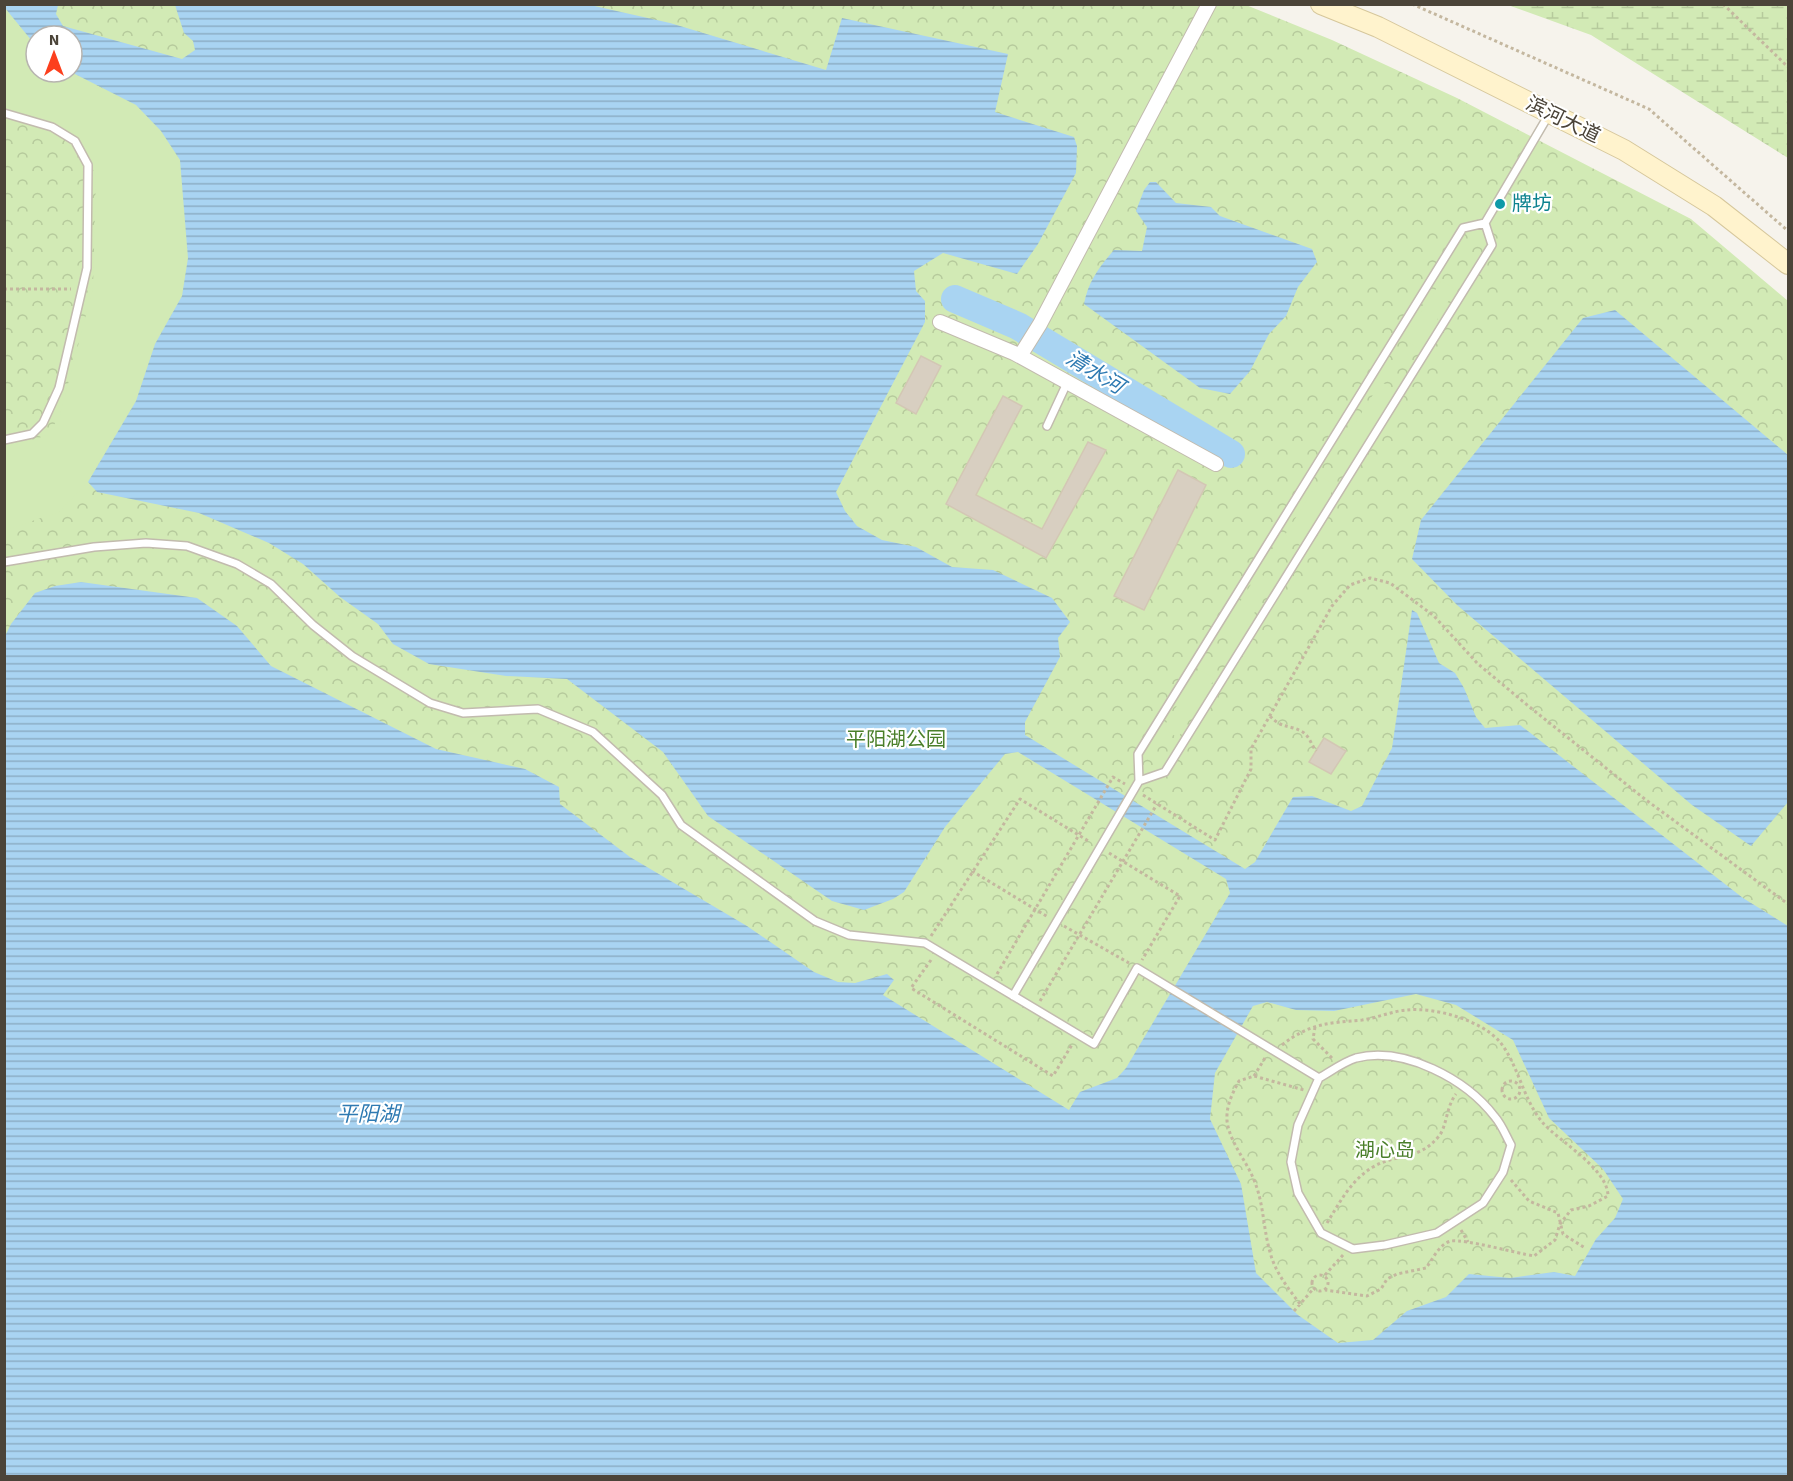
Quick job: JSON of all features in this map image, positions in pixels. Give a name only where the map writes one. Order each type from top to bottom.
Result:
[{"type":"main road","name":"滨河大道","points":[[1321,4],[1378,27],[1624,150],[1714,206],[1788,264]]},
{"type":"street","points":[[1020,356],[1040,324],[1209,4]]},
{"type":"street","points":[[940,322],[1020,356],[1216,464]]},
{"type":"lane","points":[[4,113],[52,127],[75,141],[88,165],[87,268],[84,290],[59,388],[43,423],[32,434],[4,440]]},
{"type":"lane","points":[[1013,996],[1139,781],[1138,754],[1463,228],[1485,223],[1549,114]]},
{"type":"lane","points":[[1139,781],[1164,772],[1492,245],[1485,223]]},
{"type":"lane","points":[[1047,426],[1067,382]]},
{"type":"lane","points":[[4,562],[94,547],[146,543],[187,546],[237,564],[271,584],[313,625],[352,656],[430,703],[463,713],[538,709],[592,732],[662,795],[681,825],[815,921],[849,935],[926,944],[1094,1044],[1137,968],[1319,1078]]},
{"type":"lane","points":[[1386,1054],[1413,1061],[1462,1085],[1496,1117],[1510,1145],[1503,1173],[1483,1203],[1437,1233],[1385,1245],[1350,1247],[1321,1233],[1298,1193],[1291,1162],[1298,1125],[1319,1078],[1355,1059],[1386,1054]]},
{"type":"path","points":[[1412,4],[1649,108],[1788,231]]},
{"type":"path","points":[[1723,4],[1788,67]]},
{"type":"path","points":[[4,289],[84,290]]},
{"type":"path","points":[[992,983],[1113,777],[1215,840],[1251,769],[1251,750],[1332,606],[1350,585],[1370,578],[1390,583],[1434,616],[1478,664],[1532,709],[1646,800],[1788,904]]},
{"type":"path","points":[[1270,716],[1279,726],[1301,730],[1309,737],[1316,751]]},
{"type":"path","points":[[926,944],[1020,799],[1180,896],[1137,968]]},
{"type":"path","points":[[1035,1009],[1157,804]]},
{"type":"path","points":[[938,951],[911,988],[1053,1076],[1078,1035]]},
{"type":"path","points":[[1254,1076],[1259,1065],[1273,1051],[1291,1037],[1323,1022],[1365,1020],[1408,1009],[1447,1014],[1481,1028],[1499,1041],[1519,1083],[1542,1122],[1594,1168],[1608,1189],[1608,1196],[1589,1206],[1571,1210],[1560,1224],[1555,1240],[1534,1256],[1452,1241],[1440,1248],[1426,1268],[1396,1274],[1387,1279],[1381,1289],[1367,1296],[1314,1288]]},
{"type":"path","points":[[1315,1027],[1313,1039],[1341,1066]]},
{"type":"path","points":[[1300,1304],[1281,1279],[1270,1253],[1263,1207],[1257,1188],[1232,1136],[1227,1120],[1229,1097],[1239,1081],[1254,1076],[1312,1093]]},
{"type":"path","points":[[1512,1081],[1519,1083],[1520,1089],[1517,1097],[1508,1100],[1503,1096],[1503,1084],[1512,1081]]},
{"type":"path","points":[[1321,1233],[1356,1179],[1375,1166],[1393,1159],[1414,1156],[1440,1135],[1448,1105],[1462,1085]]},
{"type":"path","points":[[1503,1173],[1529,1201],[1558,1213],[1563,1234],[1585,1248]]},
{"type":"path","points":[[1455,1221],[1469,1243]]},
{"type":"path","points":[[1294,1311],[1314,1288],[1313,1278],[1317,1275],[1325,1275],[1350,1247]]},
{"type":"path","points":[[1325,1275],[1329,1283],[1325,1290]]},
{"type":"green space","name":"平阳湖","points":[[5,5],[1246,5],[1332,40],[1457,98],[1691,219],[1788,301],[1788,1476],[5,1476]]},
{"type":"green space","points":[[1508,5],[1788,5],[1788,158],[1591,35]]},
{"type":"green space","points":[[17,21],[24,30],[24,84],[84,84],[84,79],[135,105],[161,131],[180,160],[188,259],[182,296],[155,344],[136,401],[88,482],[59,512],[5,530],[4,448],[48,435],[60,415],[93,288],[96,176],[76,134],[5,108],[5,29]]},
{"type":"green space","points":[[1441,281],[1456,289],[1419,349],[1404,339]]},
{"type":"green space","points":[[1381,382],[1397,390],[1360,449],[1345,439]]},
{"type":"green space","points":[[1321,477],[1336,485],[1300,545],[1285,535]]},
{"type":"green space","points":[[1258,573],[1274,581],[1237,641],[1222,631]]},
{"type":"green space","points":[[1199,670],[1215,678],[1178,738],[1163,728]]},
{"type":"water","name":"平阳湖","points":[[5,5],[58,5],[56,14],[62,24],[24,24],[24,31]]},
{"type":"water","name":"平阳湖","points":[[175,5],[590,5],[670,23],[826,70],[842,18],[1008,54],[995,112],[1074,137],[1077,146],[1076,173],[1038,244],[1017,274],[943,253],[914,271],[916,291],[925,301],[925,322],[836,492],[845,511],[857,526],[882,540],[916,547],[952,567],[993,570],[1052,598],[1070,622],[1058,638],[1060,657],[1025,722],[1025,735],[1245,869],[1255,862],[1293,797],[1312,796],[1351,811],[1362,806],[1392,748],[1412,610],[1417,613],[1439,663],[1455,673],[1476,717],[1485,728],[1520,725],[1743,898],[1788,926],[1788,1476],[5,1476],[4,638],[11,624],[35,593],[55,586],[81,582],[197,598],[237,626],[271,666],[436,749],[525,769],[559,787],[560,804],[630,857],[747,926],[814,972],[838,982],[855,983],[887,974],[894,980],[883,995],[1069,1110],[1080,1092],[1117,1078],[1126,1068],[1230,893],[1226,879],[1018,752],[1005,754],[945,827],[904,892],[893,899],[864,910],[832,901],[708,816],[663,752],[567,679],[506,676],[429,664],[393,644],[378,624],[340,597],[303,564],[269,543],[199,513],[97,492],[88,482],[136,401],[155,344],[182,296],[188,258],[180,160],[161,131],[136,105],[84,79],[84,32],[182,59],[195,50],[193,41],[184,33]],"holes":[[[1416,994],[1456,1005],[1513,1040],[1549,1118],[1603,1169],[1623,1199],[1615,1218],[1596,1239],[1575,1276],[1554,1272],[1510,1278],[1469,1274],[1446,1297],[1407,1311],[1373,1340],[1338,1343],[1298,1315],[1256,1273],[1241,1184],[1210,1119],[1215,1073],[1253,1006],[1267,1002],[1296,1010],[1334,1011]]]},
{"type":"water","points":[[1150,182],[1156,182],[1176,203],[1211,207],[1220,216],[1312,249],[1317,262],[1298,287],[1286,316],[1269,334],[1250,371],[1230,394],[1200,388],[1084,304],[1095,275],[1114,250],[1142,251],[1147,227],[1136,211],[1144,190]]},
{"type":"water","points":[[1615,310],[1788,455],[1788,802],[1751,846],[1692,805],[1457,605],[1412,559],[1421,520],[1583,318]]},
{"type":"building","points":[[921,356],[941,366],[916,414],[896,403]]},
{"type":"building","points":[[1003,396],[1022,406],[976,495],[1042,529],[1088,442],[1106,450],[1046,558],[946,504]]},
{"type":"building","points":[[1178,470],[1206,485],[1144,610],[1114,596]]},
{"type":"building","points":[[1324,738],[1346,751],[1331,774],[1309,762]]},
{"type":"waterway","name":"清水河","points":[[955,299],[1018,326],[1231,454]]},
{"type":"place","name":"牌坊","points":[[1500,204]]},
{"type":"park label","name":"平阳湖公园","points":[[896,740]]},
{"type":"park label","name":"湖心岛","points":[[1385,1151]]}]
